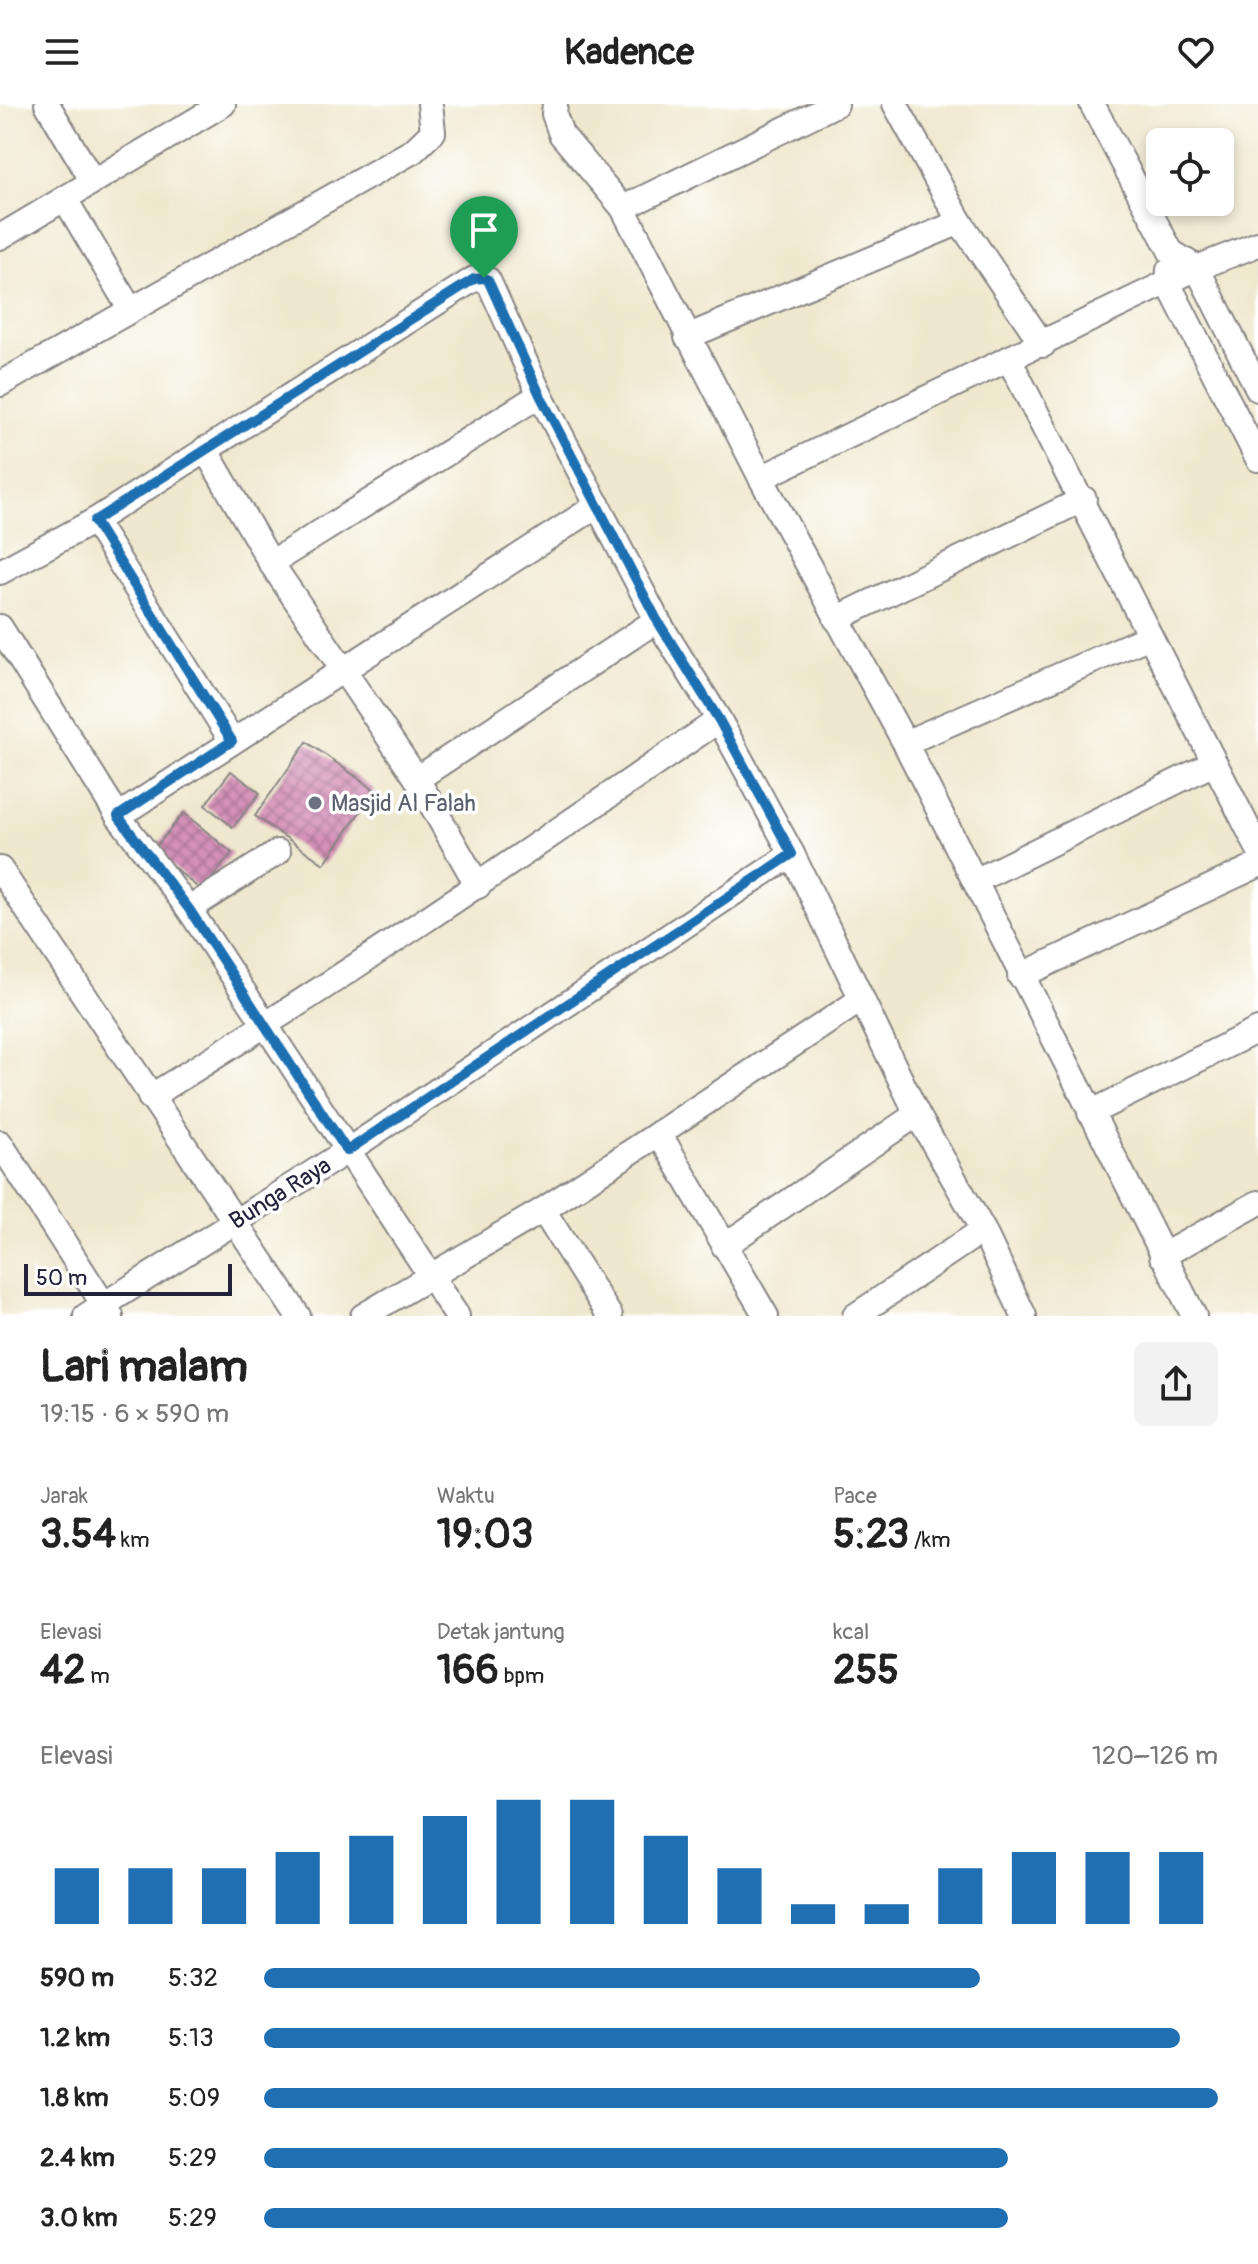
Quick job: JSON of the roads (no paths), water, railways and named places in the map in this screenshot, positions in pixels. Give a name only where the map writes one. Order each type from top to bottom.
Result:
[{"type":"street","points":[[47,104],[92,180]]},
{"type":"street","points":[[0,384],[413,151],[433,132],[430,104]]},
{"type":"street","points":[[555,104],[554,114],[561,134],[623,208],[761,478],[905,743],[1194,1316]]},
{"type":"street","points":[[623,208],[836,104]]},
{"type":"street","points":[[895,104],[960,222],[1043,345]]},
{"type":"street","points":[[1092,104],[1171,252],[1197,268],[1258,389]]},
{"type":"street","points":[[0,237],[212,106]]},
{"type":"street","points":[[65,199],[130,309]]},
{"type":"street","points":[[687,337],[960,222]]},
{"type":"street","points":[[761,478],[1043,345],[1197,268],[1258,244]]},
{"type":"street","points":[[1171,252],[1168,283],[1258,459]]},
{"type":"street","points":[[0,572],[94,521],[478,278],[488,280],[540,395],[657,620],[719,720],[792,854],[917,1114],[983,1230],[1024,1316]]},
{"type":"street","points":[[1009,359],[1084,499],[1214,763],[1251,816],[1258,848]]},
{"type":"street","points":[[271,563],[540,395]]},
{"type":"street","points":[[205,449],[271,563],[417,779],[478,886]]},
{"type":"street","points":[[836,619],[1084,499]]},
{"type":"street","points":[[118,816],[598,505]]},
{"type":"street","points":[[94,521],[232,741]]},
{"type":"street","points":[[417,779],[657,620]]},
{"type":"street","points":[[0,627],[118,816],[189,909],[457,1316]]},
{"type":"street","points":[[905,743],[1150,636]]},
{"type":"street","points":[[150,1097],[266,1026],[478,886],[719,720]]},
{"type":"street","points":[[975,881],[1214,763]]},
{"type":"street","points":[[189,909],[278,852]]},
{"type":"street","name":"Bunga Raya","points":[[100,1313],[792,854]]},
{"type":"street","points":[[1020,976],[1258,865]]},
{"type":"street","points":[[0,869],[150,1097],[237,1220],[298,1316]]},
{"type":"street","points":[[363,1316],[543,1210],[862,999]]},
{"type":"street","points":[[1090,1113],[1258,1030]]},
{"type":"street","points":[[724,1246],[917,1114]]},
{"type":"street","points":[[659,1133],[766,1316]]},
{"type":"street","points":[[0,1143],[100,1313]]},
{"type":"street","points":[[1162,1256],[1258,1203]]},
{"type":"street","points":[[543,1210],[610,1316]]},
{"type":"street","points":[[855,1316],[983,1230]]},
{"type":"place","name":"Masjid Al Falah","points":[[315,803]]}]
